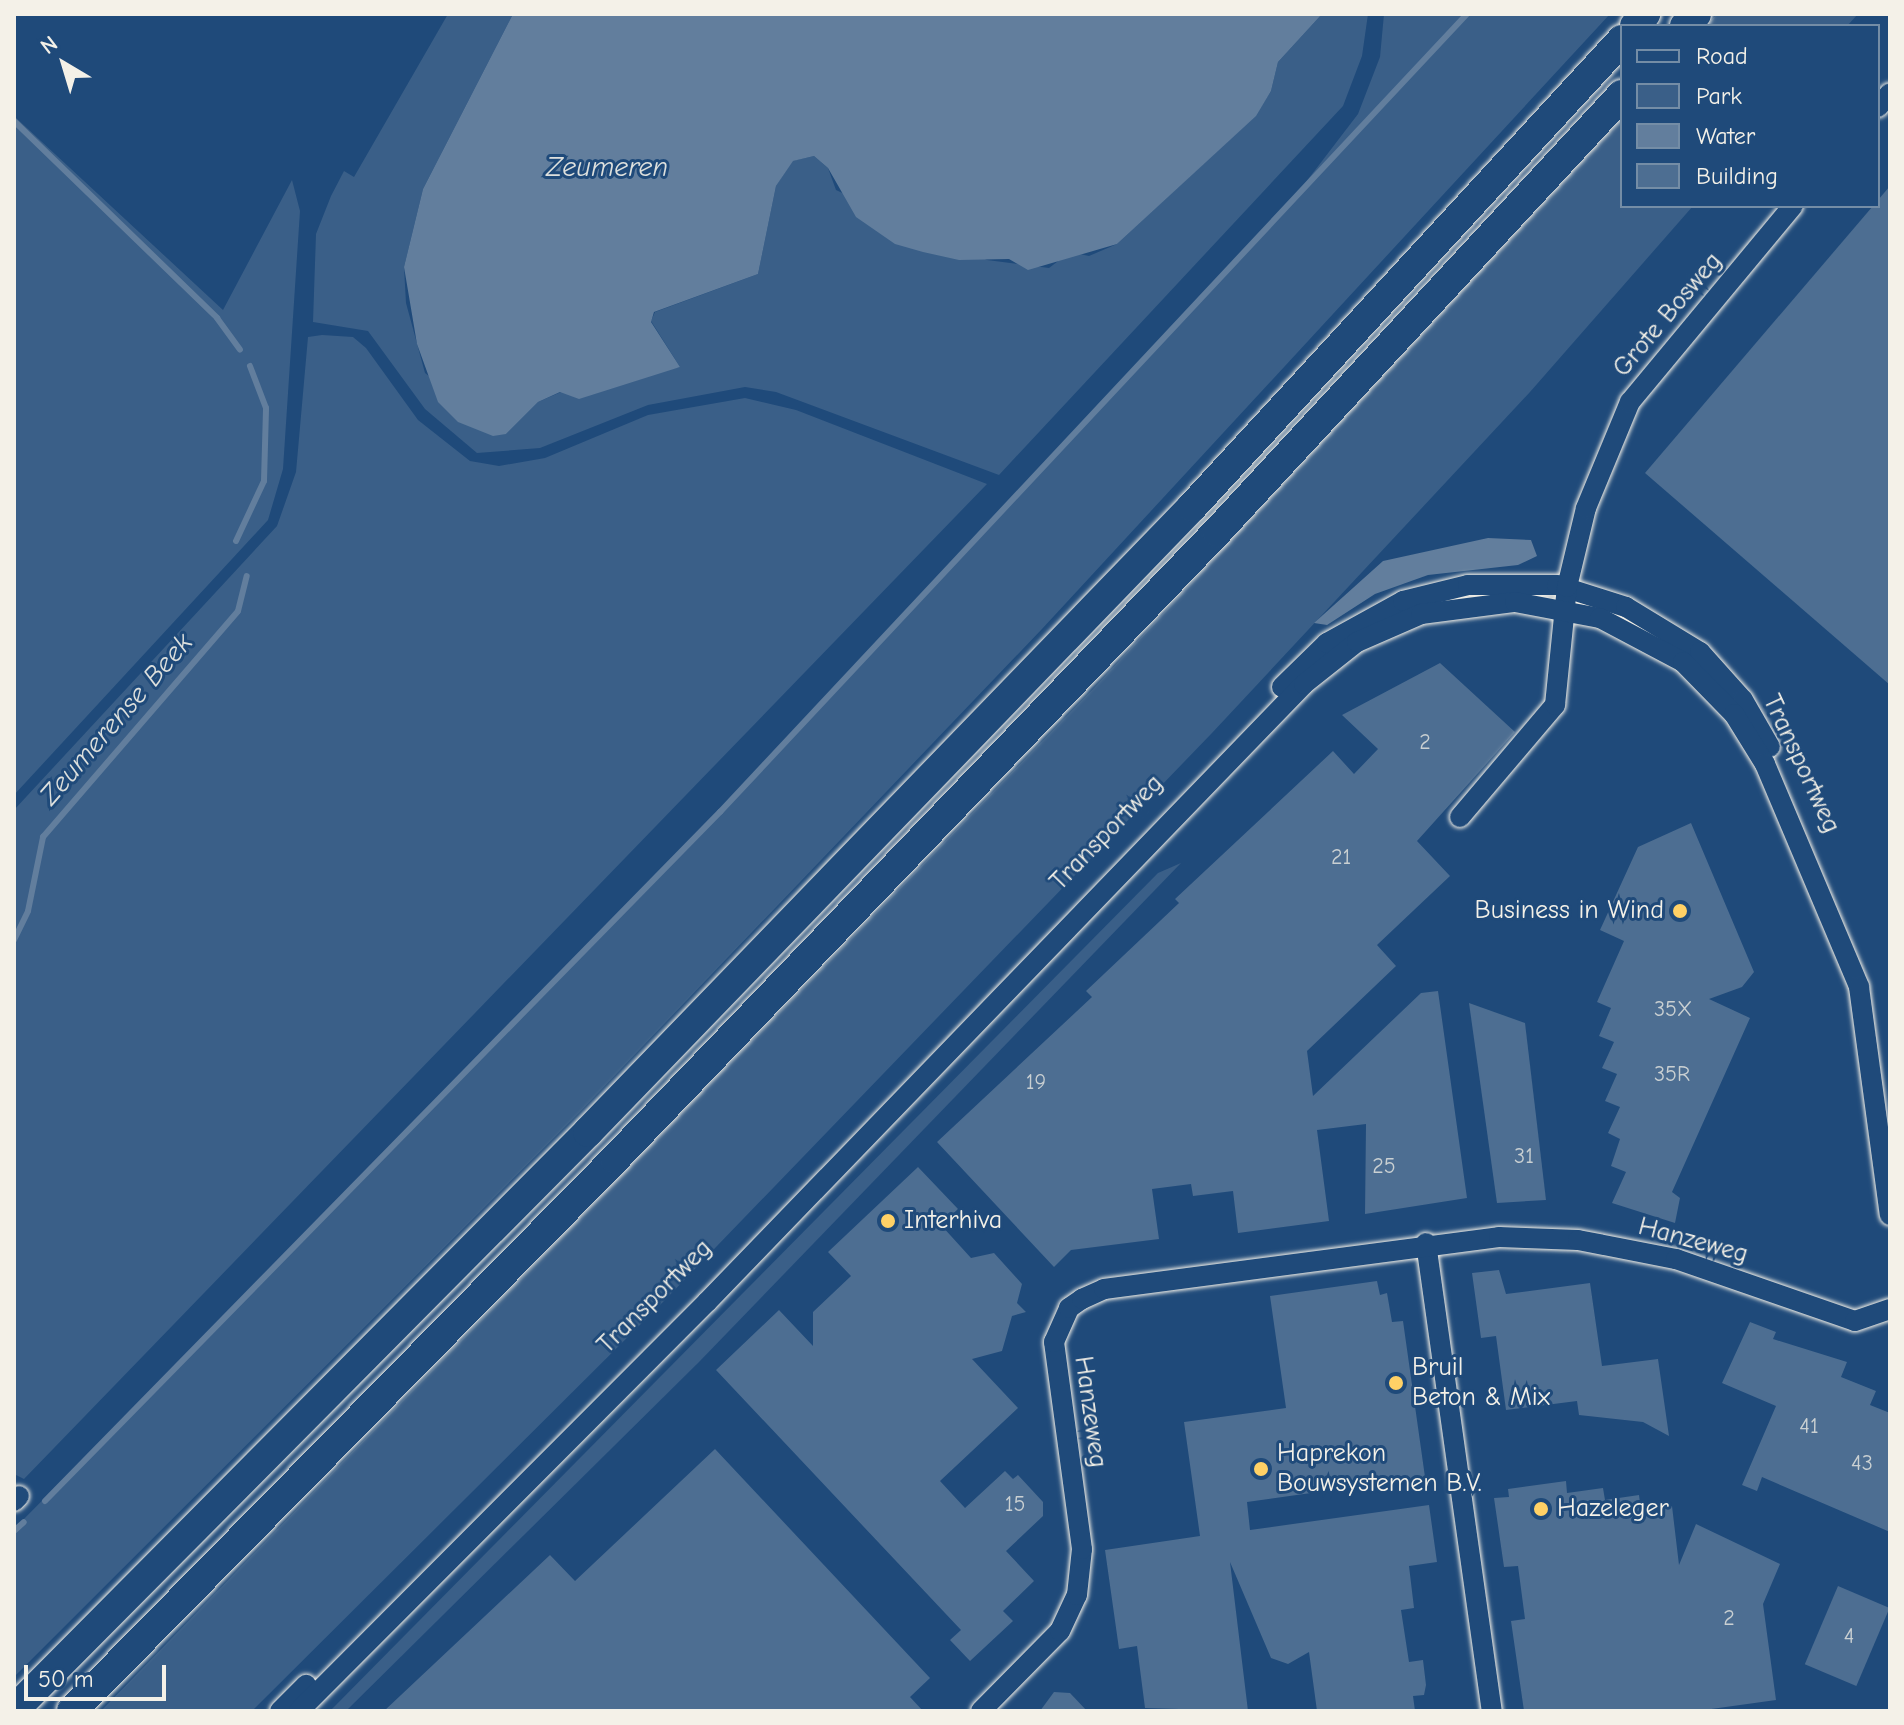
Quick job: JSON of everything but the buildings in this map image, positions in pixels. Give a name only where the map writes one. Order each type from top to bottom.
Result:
[{"type":"highway","points":[[14,1710],[588,1132],[1137,564],[1620,42]]},
{"type":"highway","points":[[72,1711],[637,1137],[1217,532],[1620,97]]},
{"type":"street","name":"Grote Bosweg","points":[[1566,608],[1567,587],[1599,469],[1630,402],[1791,208]]},
{"type":"street","name":"Transportweg","points":[[280,1711],[1327,643],[1385,608],[1434,591],[1505,582],[1567,587],[1626,607],[1677,635],[1716,667],[1757,719],[1869,980],[1890,1120]]},
{"type":"street","name":"Transportweg","points":[[299,1711],[1323,666],[1379,630],[1447,608],[1515,602],[1566,608],[1637,633],[1683,662],[1734,714],[1765,764],[1862,1000],[1890,1215]]},
{"type":"street","points":[[1460,817],[1548,719],[1566,608]]},
{"type":"street","name":"Hanzeweg","points":[[981,1711],[1060,1631],[1082,1573],[1054,1342],[1069,1308],[1104,1289],[1426,1243],[1499,1237],[1578,1240],[1717,1271],[1834,1317],[1867,1320],[1890,1309]]},
{"type":"street","points":[[1426,1243],[1492,1711]]},
{"type":"green space","points":[[448,14],[513,14],[423,189],[404,267],[406,303],[425,373],[506,434],[538,402],[561,392],[680,367],[651,321],[655,312],[758,274],[776,186],[792,161],[814,156],[828,168],[836,190],[987,260],[1049,268],[1070,252],[1089,256],[1117,244],[1255,116],[1271,91],[1278,62],[1322,14],[1368,14],[1362,56],[1343,106],[999,475],[776,392],[745,387],[648,405],[540,448],[477,453],[425,409],[368,331],[313,322],[316,234],[331,196],[344,171],[354,177]]},
{"type":"green space","points":[[1384,14],[1610,14],[1042,629],[579,1113],[14,1677],[14,1529],[598,939],[1283,212],[1358,114],[1380,57]]},
{"type":"green space","points":[[1717,14],[1858,14],[1849,24],[1708,24]]},
{"type":"green space","points":[[14,116],[223,310],[292,180],[300,211],[283,469],[268,520],[14,795]]},
{"type":"green space","points":[[1620,120],[1620,208],[1691,208],[1530,392],[1212,733],[663,1302],[252,1711],[101,1711],[1094,688]]},
{"type":"green space","points":[[308,337],[353,337],[366,348],[418,420],[470,461],[499,466],[545,458],[648,415],[745,398],[796,410],[987,484],[24,1479],[14,1474],[14,810],[277,526],[296,472]]},
{"type":"green space","points":[[1181,863],[699,1362],[346,1711],[330,1711],[1158,873]]},
{"type":"water","name":"Zeumeren","points":[[513,14],[1322,14],[1278,62],[1271,91],[1256,116],[1117,244],[1028,270],[1009,259],[959,260],[923,252],[895,244],[856,217],[828,168],[814,156],[793,161],[776,186],[758,274],[654,312],[651,322],[680,367],[579,399],[560,392],[538,402],[506,434],[493,436],[458,422],[438,402],[417,344],[404,267],[423,189]]},
{"type":"water","points":[[1488,538],[1531,540],[1537,556],[1518,565],[1428,575],[1375,594],[1327,625],[1314,623],[1383,561]]},
{"type":"waterway","points":[[45,1501],[720,812],[1467,14]]},
{"type":"waterway","name":"Zeumerense Beek","points":[[14,121],[217,318],[240,350]]},
{"type":"waterway","name":"Zeumerense Beek","points":[[236,541],[264,481],[266,408],[250,366]]},
{"type":"waterway","name":"Zeumerense Beek","points":[[14,940],[28,911],[43,837],[238,611],[247,576]]},
{"type":"waterway","points":[[14,1531],[24,1522]]},
{"type":"place","name":"Business in Wind","points":[[1680,911]]},
{"type":"place","name":"Interhiva","points":[[888,1221]]},
{"type":"place","name":"Bruil Beton & Mix","points":[[1396,1383]]},
{"type":"place","name":"Haprekon Bouwsystemen B.V.","points":[[1261,1469]]},
{"type":"place","name":"Hazeleger","points":[[1541,1509]]}]
